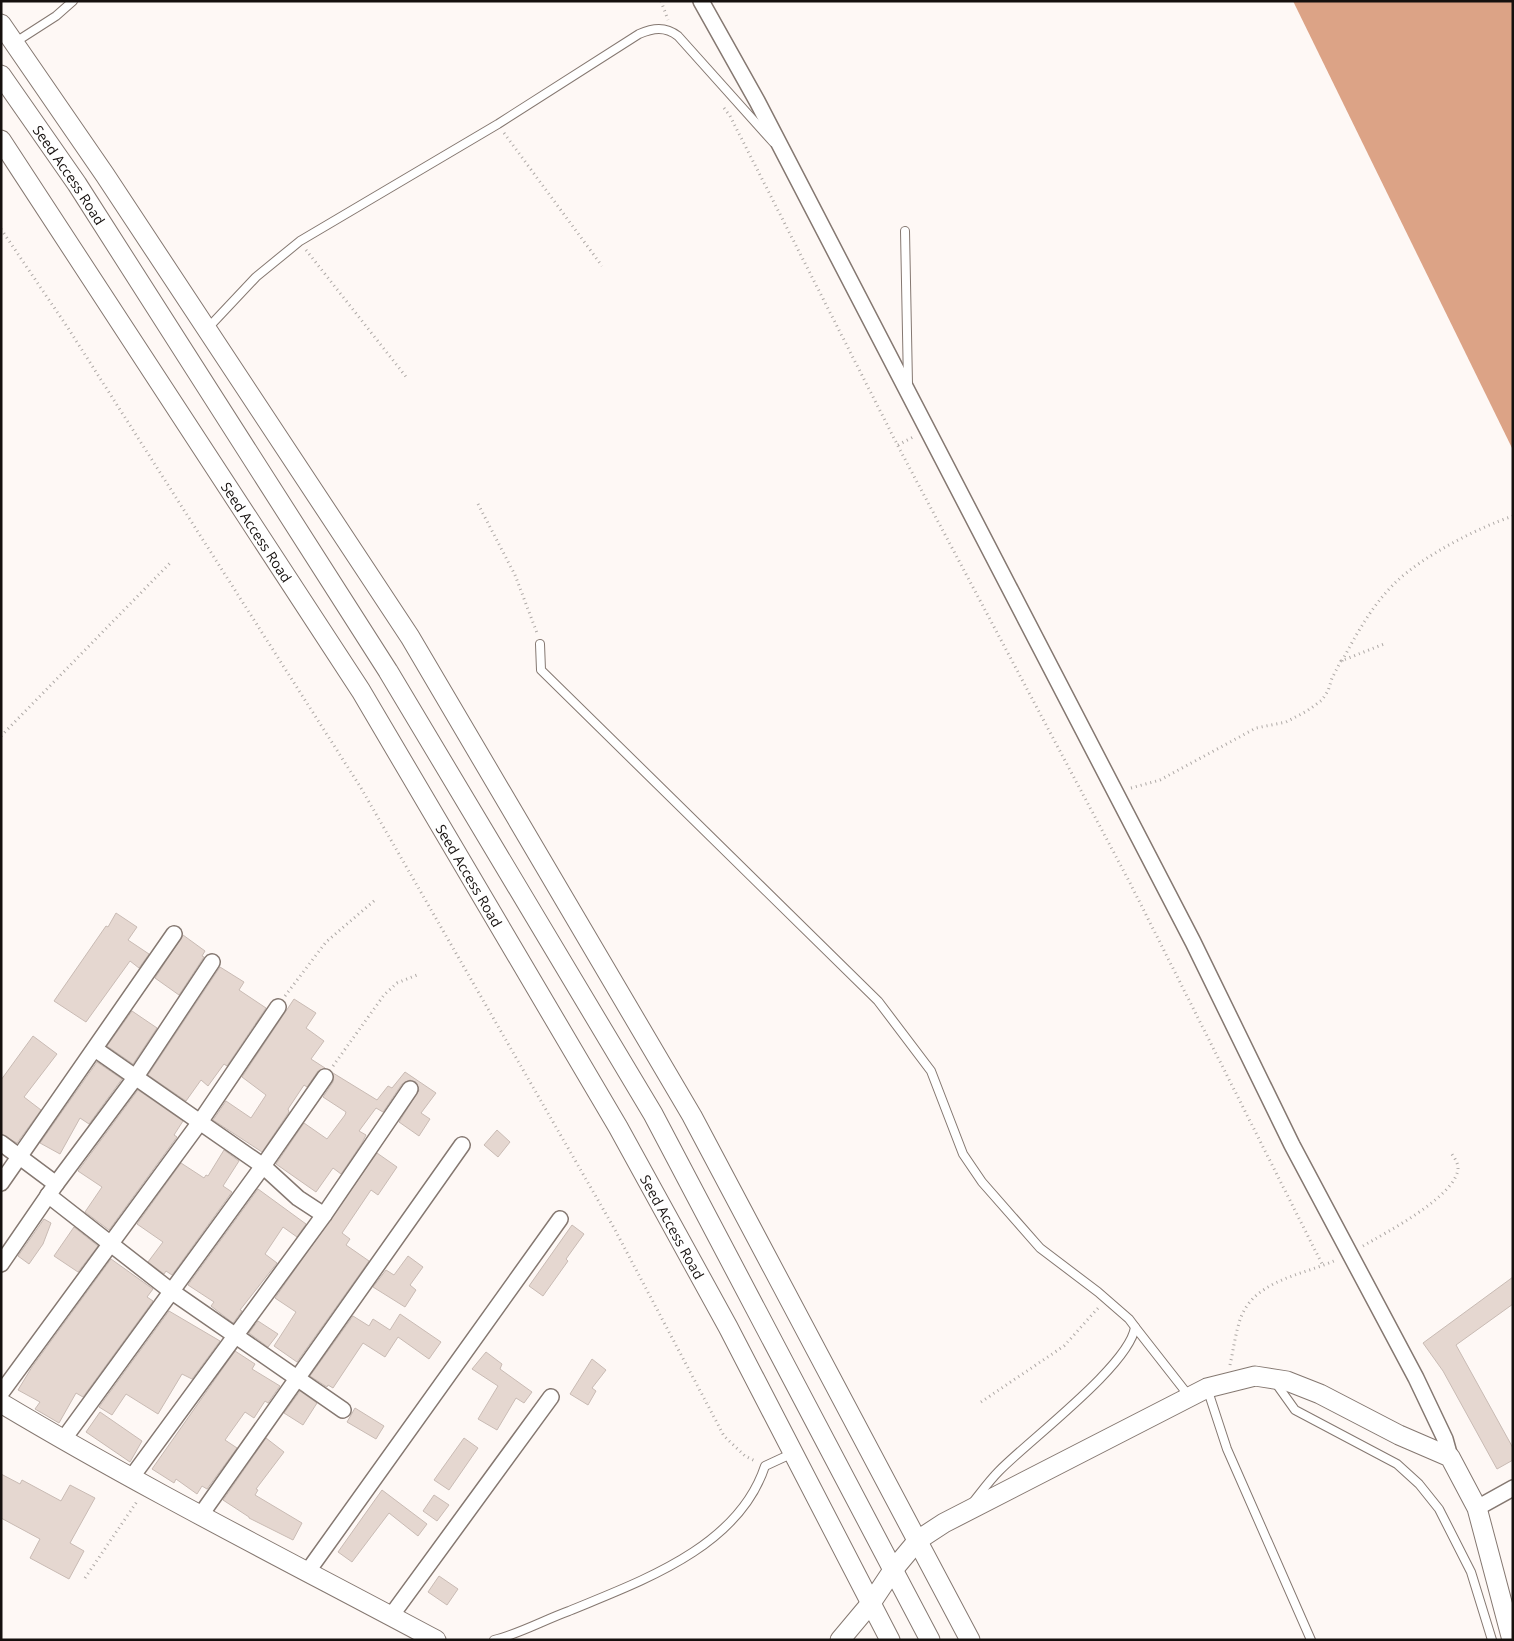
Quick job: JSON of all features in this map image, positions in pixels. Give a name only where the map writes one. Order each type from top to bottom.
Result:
[{"type":"street","points":[[701,1],[785,155],[1116,792],[1193,942],[1292,1145],[1416,1378],[1445,1439],[1450,1457],[1477,1508],[1512,1640]]},
{"type":"street","points":[[1,24],[207,329],[410,637],[692,1116],[970,1640]]},
{"type":"street","name":"Seed Access Road","points":[[1,75],[77,184],[388,671],[637,1088],[759,1312],[930,1640]]},
{"type":"street","name":"Seed Access Road","points":[[1,140],[361,690],[618,1127],[728,1327],[890,1640]]},
{"type":"street","points":[[1,1183],[174,934]]},
{"type":"street","points":[[1,1264],[52,1190],[135,1078],[212,962]]},
{"type":"street","points":[[1,1393],[200,1122],[278,1006]]},
{"type":"street","points":[[95,1049],[263,1166],[298,1198],[324,1215]]},
{"type":"street","points":[[63,1440],[263,1166],[325,1077]]},
{"type":"street","points":[[139,1482],[234,1335],[324,1215],[410,1089]]},
{"type":"street","points":[[1,1143],[109,1244],[171,1291],[344,1410]]},
{"type":"street","points":[[200,1516],[298,1380],[462,1145]]},
{"type":"street","points":[[308,1571],[560,1219]]},
{"type":"street","points":[[840,1640],[871,1603],[893,1570],[918,1540],[968,1508],[1189,1396],[1226,1381],[1255,1376],[1287,1381],[1320,1394],[1399,1435],[1450,1457]]},
{"type":"street","points":[[391,1616],[551,1397]]},
{"type":"street","points":[[1,1403],[63,1440],[200,1516],[308,1571],[436,1640]]},
{"type":"street","points":[[1477,1508],[1513,1488]]},
{"type":"lane","points":[[14,43],[56,16],[73,1]]},
{"type":"lane","points":[[207,329],[256,277],[300,241],[498,124],[639,34],[650,30],[670,30],[678,36],[720,86],[785,155]]},
{"type":"lane","points":[[905,231],[909,394]]},
{"type":"lane","points":[[540,644],[541,670],[878,1001],[931,1070],[963,1154],[982,1182],[1040,1248],[1106,1299],[1135,1327],[1189,1396]]},
{"type":"lane","points":[[968,1508],[998,1472],[1086,1392],[1127,1349],[1134,1338],[1135,1327]]},
{"type":"lane","points":[[1272,1379],[1295,1410],[1396,1464],[1419,1484],[1438,1509],[1471,1572],[1492,1640]]},
{"type":"lane","points":[[1207,1388],[1227,1449],[1311,1640]]},
{"type":"lane","points":[[494,1640],[634,1584],[702,1548],[740,1511],[760,1479],[765,1466],[793,1453]]},
{"type":"path","points":[[661,1],[666,11],[670,30]]},
{"type":"path","points":[[720,86],[714,96],[730,116],[899,448],[1130,883],[1323,1266]]},
{"type":"path","points":[[498,124],[602,266]]},
{"type":"path","points":[[1,229],[68,328],[361,788],[614,1228],[724,1436],[745,1456],[765,1466]]},
{"type":"path","points":[[300,241],[407,378]]},
{"type":"path","points":[[478,504],[516,575],[540,644]]},
{"type":"path","points":[[1116,792],[1160,780],[1256,728],[1286,722],[1307,711],[1322,700],[1341,661],[1374,609],[1396,582],[1419,563],[1471,533],[1513,516]]},
{"type":"path","points":[[1,736],[171,562]]},
{"type":"path","points":[[1341,661],[1384,644]]},
{"type":"path","points":[[278,1006],[326,942],[375,900]]},
{"type":"path","points":[[325,1077],[384,995],[397,983],[417,975]]},
{"type":"path","points":[[1226,1381],[1239,1322],[1249,1304],[1261,1290],[1280,1280],[1323,1266],[1350,1254],[1422,1211],[1455,1178],[1458,1169],[1456,1160],[1450,1151]]},
{"type":"path","points":[[981,1402],[1064,1346],[1106,1299]]},
{"type":"path","points":[[85,1578],[139,1482]]},
{"type":"shaded area","points":[[1293,1],[1513,1],[1513,450]]},
{"type":"building","points":[[116,913],[137,927],[128,940],[149,954],[139,968],[130,961],[86,1022],[54,1001],[106,926],[108,927]]},
{"type":"building","points":[[183,935],[205,951],[202,956],[204,957],[179,995],[155,978]]},
{"type":"building","points":[[220,967],[244,982],[239,990],[266,1008],[227,1066],[224,1064],[208,1086],[201,1080],[186,1101],[148,1075]]},
{"type":"building","points":[[294,999],[316,1013],[306,1028],[324,1041],[311,1059],[325,1068],[318,1071],[307,1087],[304,1085],[288,1109],[289,1112],[262,1152],[213,1120],[226,1101],[251,1118],[266,1095],[242,1077]]},
{"type":"building","points":[[132,1011],[157,1028],[133,1064],[107,1046]]},
{"type":"building","points":[[33,1036],[57,1054],[24,1097],[41,1110],[17,1143],[1,1134],[1,1080]]},
{"type":"building","points":[[97,1062],[122,1079],[89,1124],[80,1118],[60,1154],[40,1143]]},
{"type":"building","points":[[405,1072],[436,1093],[421,1113],[430,1119],[419,1136],[399,1122],[419,1090],[416,1082],[410,1080],[402,1084],[383,1112],[376,1108],[359,1131],[366,1135],[341,1174],[333,1168],[316,1192],[276,1164],[304,1123],[327,1139],[345,1115],[346,1112],[323,1097],[333,1082],[333,1073],[377,1100],[388,1086],[392,1088]]},
{"type":"building","points":[[138,1090],[183,1121],[174,1135],[177,1137],[109,1230],[85,1212],[102,1187],[78,1171]]},
{"type":"building","points":[[497,1130],[510,1142],[498,1157],[484,1145]]},
{"type":"building","points":[[224,1150],[239,1161],[223,1186],[232,1192],[172,1275],[166,1271],[164,1274],[148,1262],[163,1242],[137,1224],[181,1163],[204,1178],[206,1175],[208,1176]]},
{"type":"building","points":[[377,1153],[397,1167],[378,1195],[371,1190],[342,1233],[350,1239],[346,1245],[369,1261],[297,1362],[274,1346],[296,1312],[275,1298]]},
{"type":"building","points":[[258,1189],[306,1224],[297,1237],[283,1227],[265,1254],[277,1263],[240,1310],[242,1311],[233,1323],[211,1306],[214,1302],[188,1285]]},
{"type":"building","points":[[44,1219],[51,1223],[43,1244],[29,1264],[18,1256]]},
{"type":"building","points":[[572,1225],[584,1234],[566,1259],[568,1261],[543,1296],[529,1286]]},
{"type":"building","points":[[74,1227],[98,1246],[78,1272],[54,1256]]},
{"type":"building","points":[[408,1256],[423,1267],[410,1285],[416,1290],[405,1307],[373,1287],[386,1270],[394,1275]]},
{"type":"building","points":[[111,1259],[153,1289],[147,1297],[153,1301],[83,1397],[76,1393],[59,1423],[35,1409],[40,1402],[18,1390],[32,1367]]},
{"type":"building","points":[[1513,1277],[1513,1304],[1456,1345],[1513,1448],[1513,1460],[1497,1469],[1443,1371],[1423,1343]]},
{"type":"building","points":[[169,1311],[220,1341],[192,1379],[182,1374],[158,1414],[126,1394],[112,1415],[99,1407]]},
{"type":"building","points":[[400,1314],[441,1342],[429,1359],[398,1337],[385,1357],[363,1343],[333,1388],[328,1385],[327,1387],[310,1376],[353,1316],[369,1326],[373,1319],[390,1330]]},
{"type":"building","points":[[258,1321],[278,1334],[268,1347],[249,1333]]},
{"type":"building","points":[[235,1351],[255,1364],[252,1369],[280,1386],[268,1403],[265,1401],[254,1418],[245,1412],[225,1440],[237,1448],[207,1489],[202,1486],[197,1494],[176,1479],[174,1483],[152,1469]]},
{"type":"building","points":[[486,1352],[502,1364],[500,1369],[532,1392],[524,1403],[516,1398],[497,1430],[478,1419],[498,1386],[472,1369]]},
{"type":"building","points":[[592,1359],[606,1370],[592,1388],[596,1391],[588,1405],[570,1394]]},
{"type":"building","points":[[300,1391],[317,1403],[303,1425],[284,1413]]},
{"type":"building","points":[[355,1408],[384,1426],[376,1439],[347,1422]]},
{"type":"building","points":[[100,1412],[142,1441],[130,1462],[86,1432]]},
{"type":"building","points":[[266,1438],[284,1452],[256,1489],[258,1490],[255,1495],[302,1523],[293,1540],[249,1518],[223,1500]]},
{"type":"building","points":[[464,1438],[478,1448],[449,1490],[434,1480]]},
{"type":"building","points":[[1,1474],[20,1484],[22,1480],[61,1501],[70,1485],[95,1498],[70,1543],[84,1551],[69,1579],[30,1558],[40,1539],[1,1518]]},
{"type":"building","points":[[382,1490],[427,1524],[418,1536],[389,1513],[352,1562],[338,1552]]},
{"type":"building","points":[[434,1495],[449,1505],[437,1521],[423,1511]]},
{"type":"building","points":[[439,1576],[458,1589],[447,1605],[428,1592]]}]
